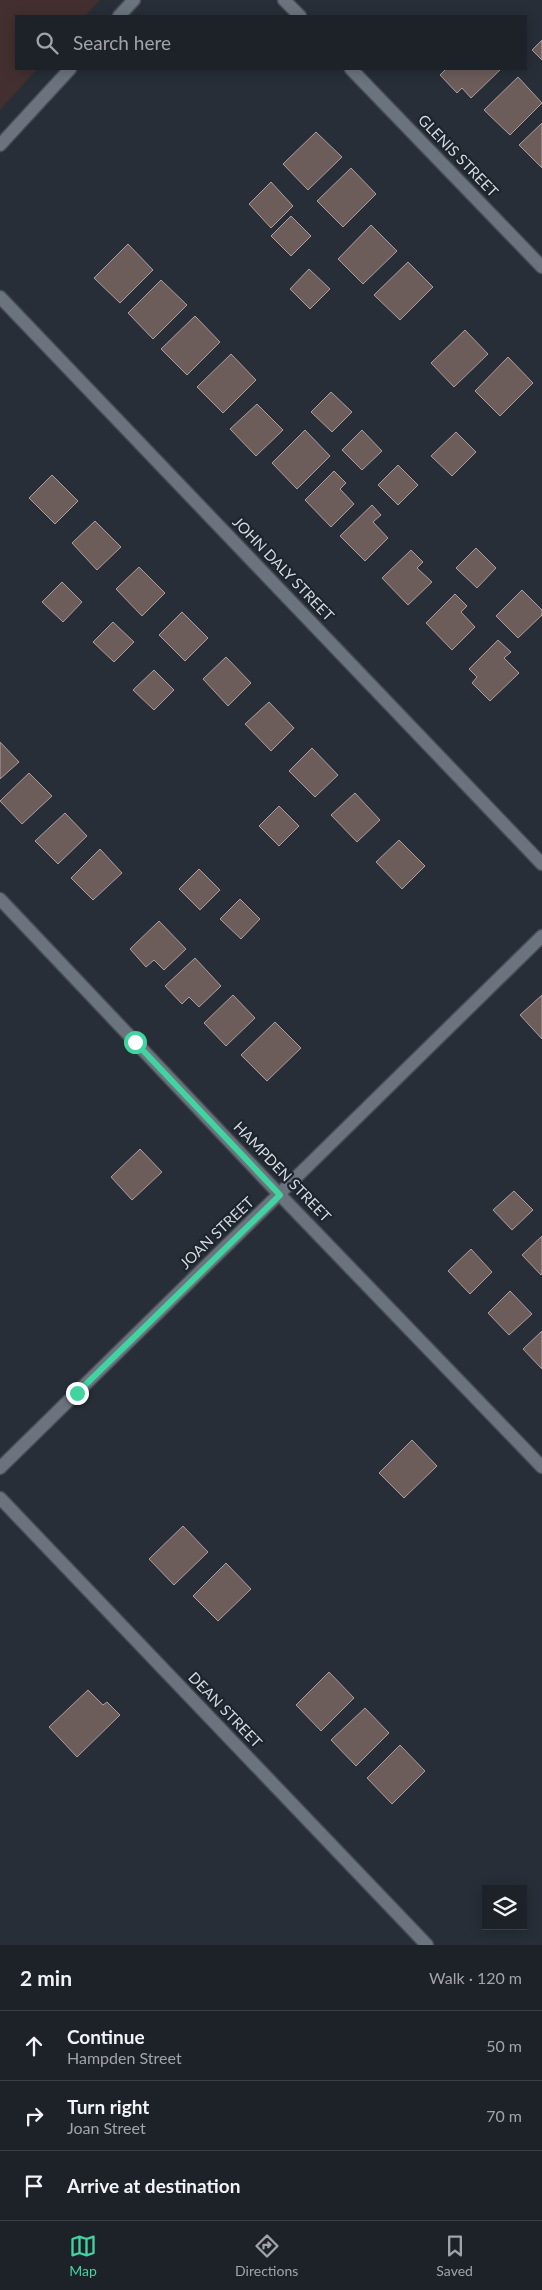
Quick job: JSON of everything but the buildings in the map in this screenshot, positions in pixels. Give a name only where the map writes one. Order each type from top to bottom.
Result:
[{"type":"street","points":[[120,15],[134,0]]},
{"type":"street","points":[[284,0],[299,15]]},
{"type":"street","points":[[0,145],[69,70]]},
{"type":"street","name":"GLENIS STREET","points":[[352,70],[542,267]]},
{"type":"street","name":"JOHN DALY STREET","points":[[0,297],[542,864]]},
{"type":"street","name":"HAMPDEN STREET","points":[[0,899],[280,1195],[542,1467]]},
{"type":"street","name":"JOAN STREET","points":[[0,1468],[542,936]]},
{"type":"street","name":"DEAN STREET","points":[[0,1498],[426,1945]]},
{"type":"shaded area","points":[[0,0],[100,0],[86,15],[15,15],[15,70],[36,70],[0,110]]},
{"type":"route","points":[[77,1393],[280,1195],[135,1042]]}]
